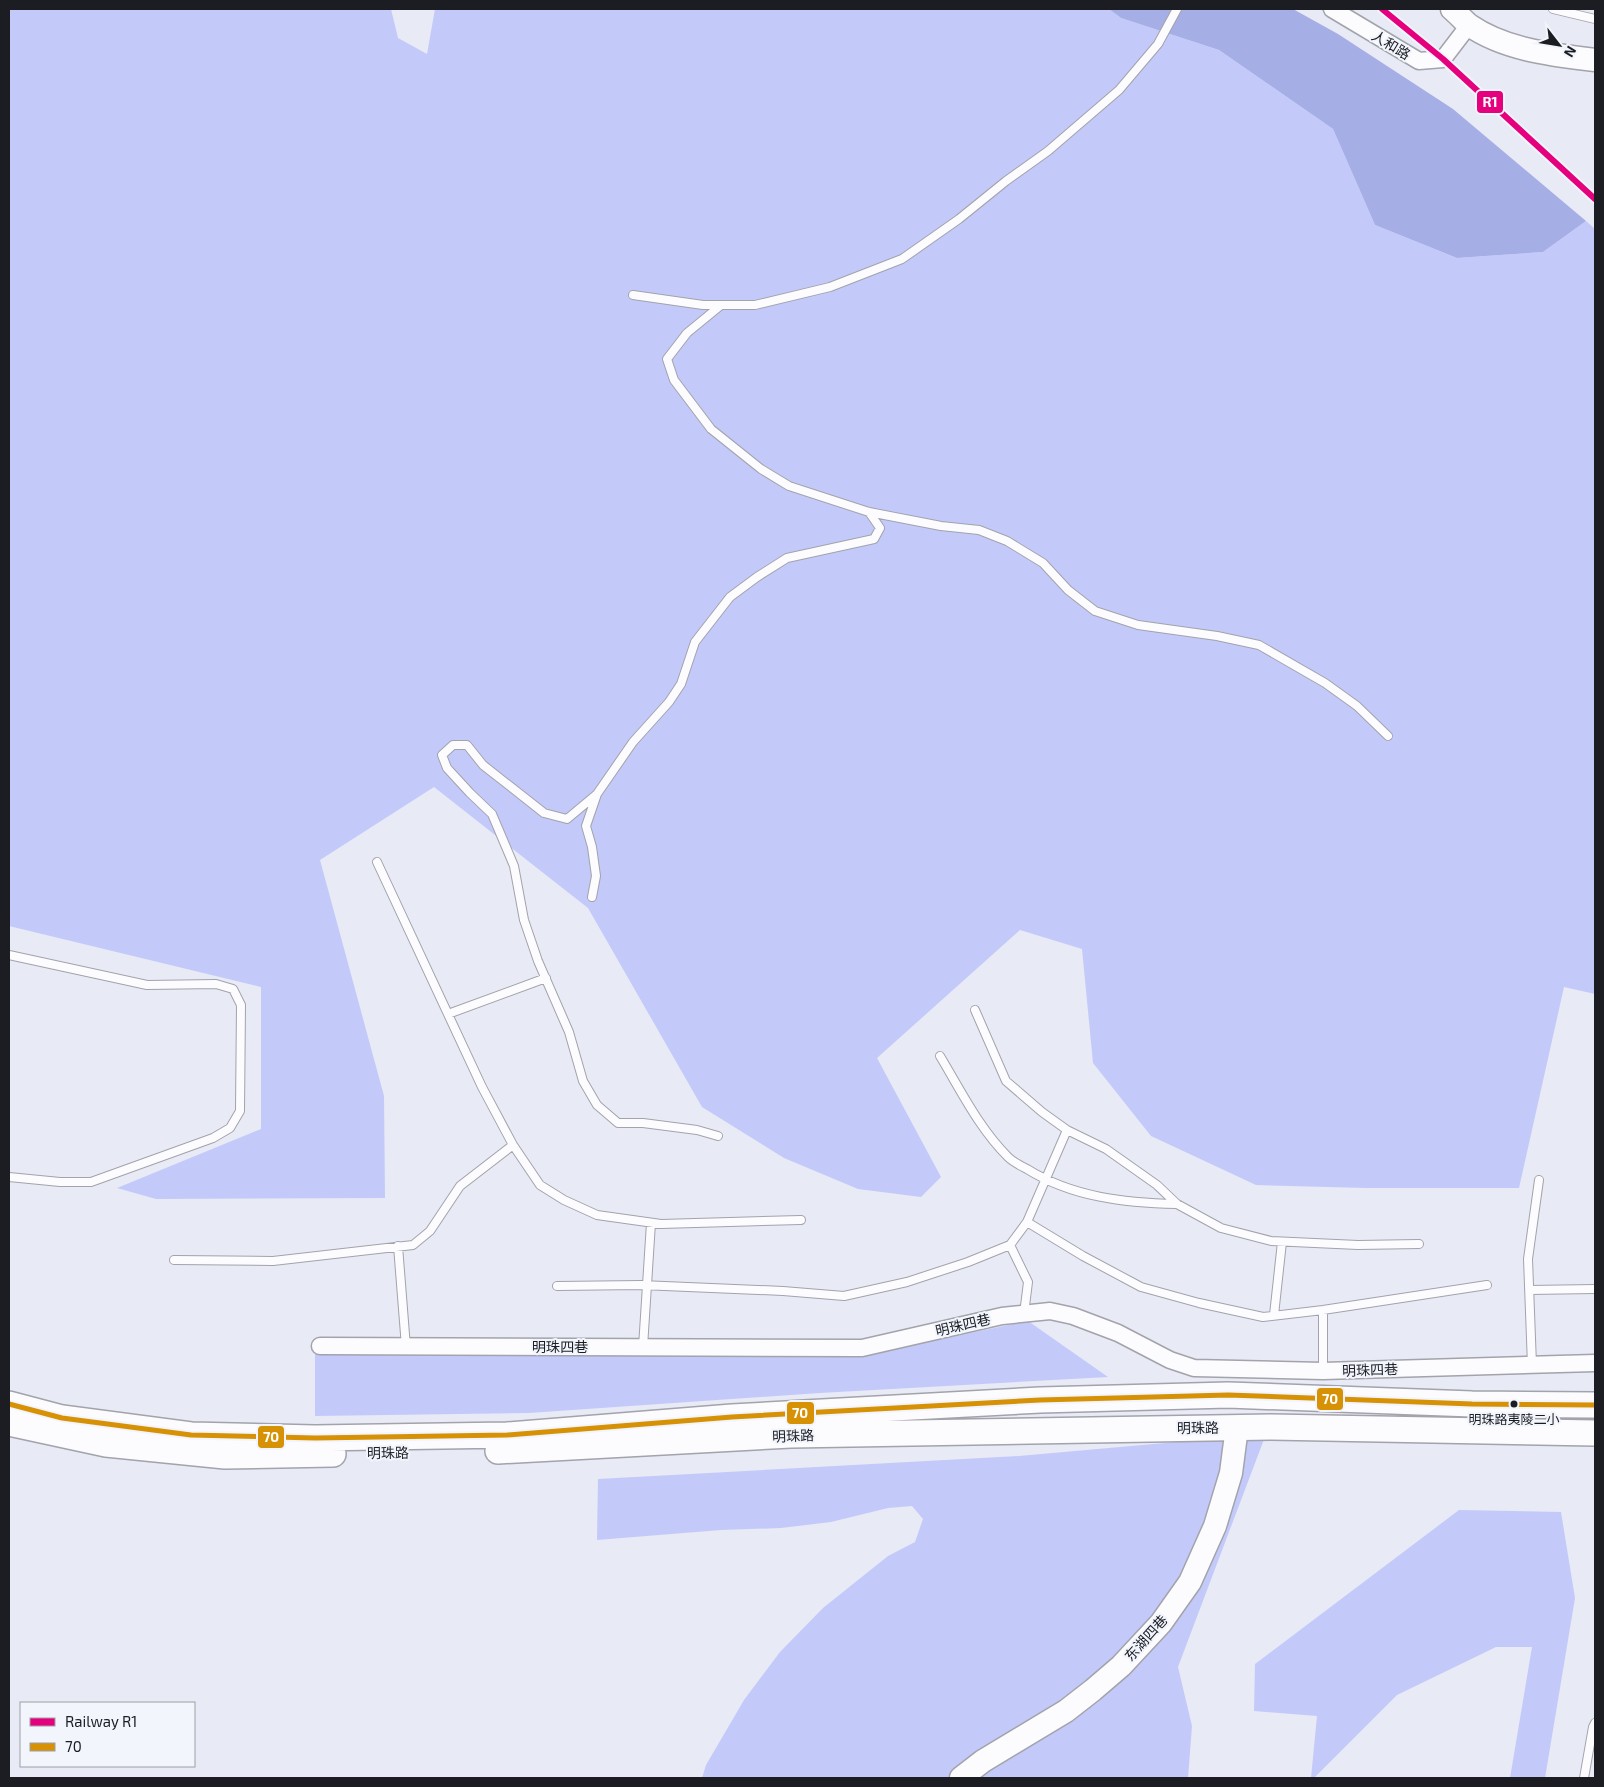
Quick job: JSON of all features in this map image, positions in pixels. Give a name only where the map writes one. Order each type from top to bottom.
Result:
[{"type":"main road","name":"明珠路","points":[[9,1404],[62,1418],[191,1435],[315,1438],[507,1435],[732,1417],[1040,1400],[1228,1395],[1472,1404],[1589,1405]]},
{"type":"main road","name":"明珠路","points":[[9,1422],[106,1444],[225,1456],[526,1451],[791,1435],[1237,1428],[1588,1433]]},
{"type":"street","name":"人和路","points":[[1332,9],[1419,61],[1443,58],[1469,25]]},
{"type":"street","points":[[1452,9],[1469,25],[1501,42],[1550,55],[1595,60]]},
{"type":"street","name":"明珠四巷","points":[[320,1346],[862,1348],[1002,1316],[1050,1311],[1073,1316],[1118,1333],[1170,1360],[1194,1368],[1323,1371],[1595,1363]]},
{"type":"street","name":"东湖四巷","points":[[961,1778],[983,1761],[1066,1711],[1121,1666],[1161,1623],[1190,1582],[1215,1526],[1231,1473],[1237,1428]]},
{"type":"lane","points":[[632,295],[703,306],[754,305],[830,287],[902,259],[959,219],[1006,181],[1048,151],[1119,90],[1158,44],[1177,9]]},
{"type":"lane","points":[[1553,9],[1595,19]]},
{"type":"lane","points":[[720,306],[687,333],[667,359],[674,380],[711,429],[761,469],[789,486],[869,512],[941,526],[979,530],[1008,542],[1043,563],[1068,590],[1095,611],[1138,625],[1217,636],[1259,645],[1325,683],[1357,706],[1388,736]]},
{"type":"lane","points":[[718,1136],[697,1130],[643,1123],[618,1123],[597,1105],[583,1081],[569,1032],[524,920],[514,866],[492,814],[447,768],[442,755],[453,745],[467,745],[483,765],[544,813],[567,819],[597,794],[633,742],[669,702],[680,684],[695,642],[730,597],[787,558],[874,539],[880,528],[869,512]]},
{"type":"lane","points":[[592,897],[596,876],[592,847],[586,826],[597,794]]},
{"type":"lane","points":[[377,862],[482,1087],[513,1145],[540,1186],[564,1200],[597,1215],[650,1223],[801,1220]]},
{"type":"lane","points":[[9,955],[147,985],[216,984],[233,989],[241,1005],[241,1040],[240,1111],[230,1128],[213,1138],[91,1182],[60,1182],[9,1177]]},
{"type":"lane","points":[[448,1014],[546,978]]},
{"type":"lane","points":[[975,1010],[1006,1080],[1042,1112],[1067,1130],[1106,1149],[1157,1185],[1177,1204],[1221,1228],[1282,1242],[1358,1245],[1420,1244]]},
{"type":"lane","points":[[940,1056],[979,1123],[1009,1158],[1046,1181],[1082,1194],[1144,1204],[1177,1204]]},
{"type":"lane","points":[[557,1286],[647,1286],[783,1291],[844,1296],[906,1282],[968,1262],[1010,1245],[1027,1222],[1067,1130]]},
{"type":"lane","points":[[174,1260],[272,1261],[413,1245],[430,1231],[460,1186],[513,1145]]},
{"type":"lane","points":[[1532,1365],[1528,1259],[1539,1180]]},
{"type":"lane","points":[[1027,1222],[1083,1256],[1141,1287],[1199,1303],[1263,1316],[1323,1310],[1487,1285]]},
{"type":"lane","points":[[643,1347],[650,1223]]},
{"type":"lane","points":[[1274,1315],[1282,1242]]},
{"type":"lane","points":[[1010,1245],[1028,1282],[1024,1314]]},
{"type":"lane","points":[[398,1246],[406,1347]]},
{"type":"lane","points":[[1530,1290],[1595,1289]]},
{"type":"lane","points":[[1323,1310],[1323,1371]]},
{"type":"lane","points":[[1584,1778],[1595,1723]]},
{"type":"shaded area","points":[[9,9],[391,9],[398,38],[427,54],[435,9],[1109,9],[1121,18],[1219,50],[1333,129],[1375,225],[1457,258],[1543,252],[1586,221],[1595,229],[1595,994],[1564,987],[1519,1188],[1366,1188],[1256,1185],[1151,1136],[1093,1063],[1082,949],[1020,930],[877,1058],[941,1177],[921,1197],[858,1189],[784,1158],[702,1107],[588,908],[434,787],[320,860],[384,1096],[385,1198],[156,1199],[117,1188],[261,1129],[261,987],[9,926]]},
{"type":"shaded area","points":[[1109,9],[1293,9],[1338,34],[1453,109],[1586,221],[1543,252],[1457,258],[1375,225],[1333,129],[1219,50],[1121,18]]},
{"type":"shaded area","points":[[1028,1321],[1108,1377],[820,1393],[529,1413],[315,1416],[315,1352],[609,1356],[861,1356]]},
{"type":"shaded area","points":[[1266,1434],[1178,1667],[1192,1726],[1188,1778],[702,1778],[706,1765],[744,1700],[780,1652],[823,1608],[888,1556],[915,1542],[923,1519],[912,1506],[888,1508],[831,1522],[781,1528],[721,1530],[597,1540],[598,1479],[1019,1456]]},
{"type":"shaded area","points":[[1459,1510],[1561,1512],[1575,1598],[1545,1778],[1510,1778],[1532,1647],[1496,1647],[1397,1695],[1314,1778],[1311,1778],[1317,1716],[1254,1711],[1255,1664]]},
{"type":"rail line","name":"R1","points":[[1382,9],[1443,59],[1595,199]]},
{"type":"transit line","name":"70","points":[[9,1404],[62,1418],[191,1435],[315,1438],[507,1435],[732,1417],[1040,1400],[1228,1395],[1472,1404],[1595,1405]]},
{"type":"place","name":"明珠路夷陵二小","points":[[1514,1404]]}]
